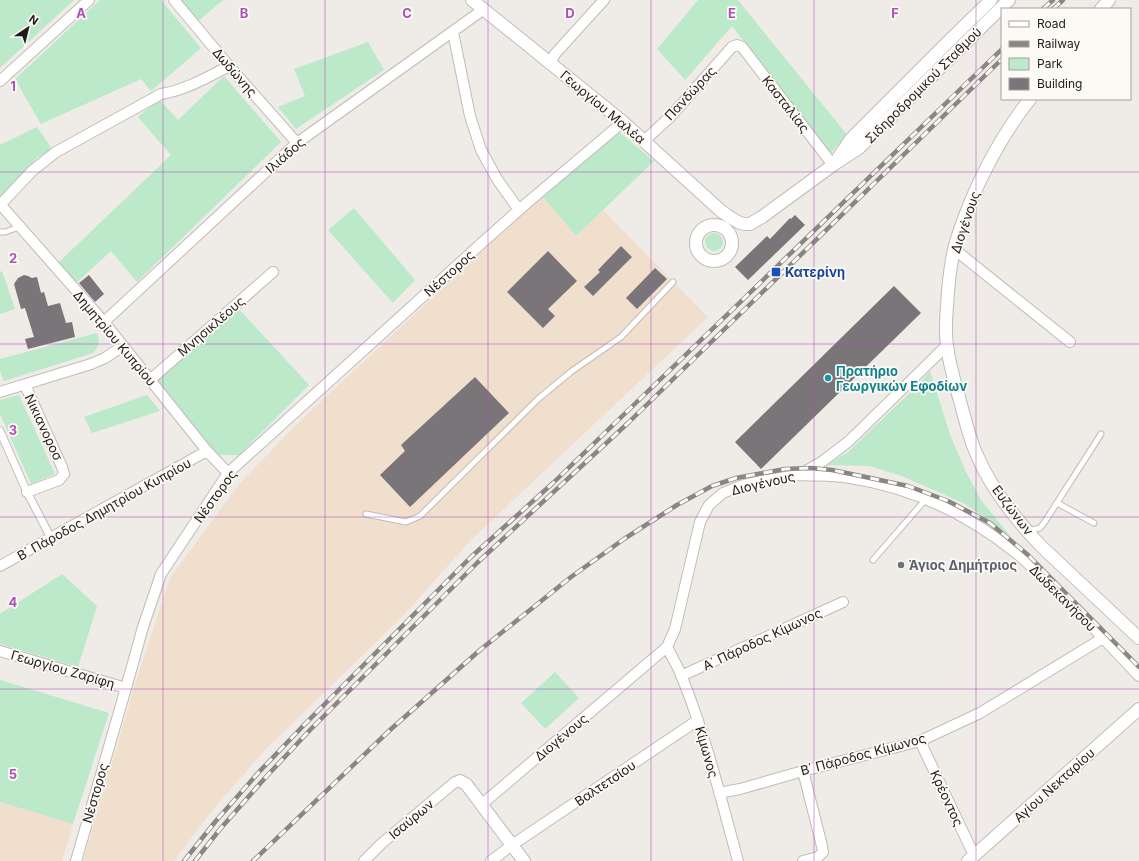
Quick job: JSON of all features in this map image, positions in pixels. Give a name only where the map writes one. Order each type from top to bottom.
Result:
[{"type":"street","points":[[0,81],[89,0]]},
{"type":"street","name":"Δωδώνης","points":[[174,0],[229,66],[297,143]]},
{"type":"street","name":"Γεωργίου Μαλέα","points":[[472,0],[623,122],[712,204],[731,218]]},
{"type":"street","points":[[550,63],[554,54],[604,0]]},
{"type":"street","name":"Σιδηροδρομικού Σταθμού","points":[[833,165],[851,139],[991,0]]},
{"type":"street","name":"Σιδηροδρομικού Σταθμού","points":[[731,218],[740,223],[750,224],[859,148],[1009,0]]},
{"type":"street","points":[[1103,8],[1109,0]]},
{"type":"street","name":"Ιλιάδος","points":[[104,322],[297,143],[484,9]]},
{"type":"street","points":[[453,32],[470,116],[481,150],[497,179],[519,210]]},
{"type":"street","points":[[952,38],[961,46]]},
{"type":"street","name":"Κασταλίας","points":[[737,45],[742,47],[833,165]]},
{"type":"street","name":"Πανδώρας","points":[[644,141],[671,116],[732,47],[737,45]]},
{"type":"street","points":[[0,204],[32,171],[56,152],[161,94],[194,84],[229,66]]},
{"type":"street","name":"Διογένους","points":[[481,805],[667,647],[675,629],[700,522],[709,505],[723,493],[740,486],[760,481],[799,475],[823,461],[849,441],[947,345],[946,321],[948,288],[954,249],[964,217],[989,162],[1006,132],[1029,100]]},
{"type":"street","name":"Νέστορος","points":[[76,861],[142,627],[161,574],[228,473],[519,210],[623,122]]},
{"type":"street","name":"Δημητρίου Κυπρίου","points":[[0,204],[104,322],[207,451],[228,473]]},
{"type":"street","points":[[710,225],[712,204]]},
{"type":"street","points":[[731,218],[732,245],[727,256],[718,261],[705,259],[700,255],[696,248],[695,242],[700,230],[731,218]]},
{"type":"street","points":[[710,225],[719,225],[727,230],[731,235]]},
{"type":"street","points":[[954,249],[1070,342]]},
{"type":"street","name":"Μνησικλέους","points":[[150,380],[273,272]]},
{"type":"street","name":"Ευζώνων","points":[[947,345],[962,407],[976,454],[994,488],[1008,509],[1042,547],[1139,638]]},
{"type":"street","points":[[0,392],[90,364],[105,358],[123,346]]},
{"type":"street","name":"Νικιανοροσ","points":[[25,385],[64,474],[59,480],[28,492]]},
{"type":"street","points":[[0,431],[51,538]]},
{"type":"street","name":"Β΄ Πάροδος Δημητρίου Κυπρίου","points":[[0,566],[207,451]]},
{"type":"street","name":"Δωδεκανήσου","points":[[799,475],[850,478],[894,488],[926,499],[948,509],[976,525],[1014,552],[1054,587],[1139,676]]},
{"type":"street","name":"Α΄ Πάροδος Κίμωνος","points":[[681,676],[843,602]]},
{"type":"street","name":"Β΄ Πάροδος Κίμωνος","points":[[719,793],[740,789],[920,741],[980,713],[1094,645],[1103,638]]},
{"type":"street","name":"Κίμωνος","points":[[667,647],[681,676],[698,720],[738,861]]},
{"type":"street","name":"Γεωργίου Ζαρίφη","points":[[0,651],[126,688]]},
{"type":"street","name":"Αγίου Νεκταρίου","points":[[972,858],[1139,709]]},
{"type":"street","name":"Βαλτετσίου","points":[[491,861],[512,845],[698,720]]},
{"type":"street","name":"Κρέοντος","points":[[920,741],[971,849],[972,858]]},
{"type":"street","points":[[803,771],[823,852],[818,857],[803,861]]},
{"type":"street","points":[[460,781],[466,784],[524,861]]},
{"type":"street","name":"Ισαύρων","points":[[364,861],[381,844],[455,782],[460,781]]},
{"type":"lane","points":[[0,232],[5,232],[19,226]]},
{"type":"lane","points":[[366,514],[406,522],[420,516],[538,399],[572,371],[621,337],[673,282]]},
{"type":"lane","points":[[1027,531],[1040,528],[1101,434]]},
{"type":"lane","points":[[873,560],[926,499]]},
{"type":"lane","points":[[1056,503],[1094,523]]},
{"type":"shaded area","points":[[542,196],[576,236],[603,210],[708,317],[471,540],[402,617],[263,752],[212,811],[174,861],[83,861],[135,685],[170,578],[239,484],[305,416]]},
{"type":"shaded area","points":[[0,802],[73,824],[62,861],[0,861]]},
{"type":"green space","points":[[0,0],[74,0],[0,68]]},
{"type":"green space","points":[[100,0],[161,0],[201,48],[151,91],[141,79],[41,124],[15,79]]},
{"type":"green space","points":[[180,0],[223,0],[198,21]]},
{"type":"green space","points":[[698,0],[738,0],[848,136],[830,153],[732,26],[685,80],[657,49]]},
{"type":"green space","points":[[368,42],[384,70],[296,129],[278,107],[305,96],[294,69]]},
{"type":"green space","points":[[224,76],[281,142],[137,282],[111,251],[74,285],[57,264],[171,155],[138,117],[159,99],[178,120]]},
{"type":"green space","points":[[37,127],[52,149],[37,158],[1,196],[0,145]]},
{"type":"green space","points":[[619,132],[654,161],[576,236],[542,196]]},
{"type":"green space","points":[[354,208],[415,280],[393,303],[328,230]]},
{"type":"green space","points":[[710,233],[718,233],[723,238],[721,249],[718,251],[710,251],[705,246],[705,238]]},
{"type":"green space","points":[[2,271],[15,309],[0,314],[0,272]]},
{"type":"green space","points":[[238,308],[309,385],[239,455],[217,455],[154,380]]},
{"type":"green space","points":[[97,333],[99,344],[93,353],[4,381],[0,371],[0,359]]},
{"type":"green space","points":[[930,371],[951,437],[966,472],[981,500],[1011,537],[965,504],[902,476],[869,466],[825,465],[847,453],[917,386]]},
{"type":"green space","points":[[19,395],[55,474],[31,484],[0,414],[0,400]]},
{"type":"green space","points":[[147,395],[160,411],[92,433],[84,417]]},
{"type":"green space","points":[[62,574],[97,606],[78,667],[0,644],[0,614]]},
{"type":"green space","points":[[555,672],[579,698],[545,729],[521,703]]},
{"type":"green space","points":[[0,680],[109,713],[73,824],[0,802]]},
{"type":"building","points":[[795,215],[805,225],[748,280],[735,267],[767,236],[770,239],[790,218],[791,219]]},
{"type":"building","points":[[621,246],[632,257],[593,296],[584,287],[600,272],[598,270]]},
{"type":"building","points":[[548,251],[577,281],[548,309],[555,316],[543,328],[507,292]]},
{"type":"building","points":[[655,268],[667,279],[637,309],[626,298]]},
{"type":"building","points":[[24,275],[32,278],[37,277],[41,293],[44,292],[48,306],[60,303],[66,323],[72,322],[75,337],[28,349],[25,339],[34,337],[25,308],[21,309],[14,284],[18,278]]},
{"type":"building","points":[[89,275],[104,294],[95,302],[79,283]]},
{"type":"building","name":"Πρατήριο Γεωργικών Εφοδίων","points":[[894,286],[921,313],[761,469],[735,442]]},
{"type":"building","points":[[475,377],[509,413],[410,507],[380,475],[405,451],[401,445]]},
{"type":"railway","points":[[1044,8],[1053,0]]},
{"type":"railway","points":[[1054,8],[1063,0]]},
{"type":"railway","points":[[184,861],[215,822],[259,772],[471,557],[553,483],[1001,50]]},
{"type":"railway","points":[[195,861],[221,828],[310,730],[477,563],[628,423],[1001,60]]},
{"type":"railway","points":[[253,861],[390,730],[480,650],[571,577],[624,539],[677,505],[712,486],[736,478],[785,469],[811,468],[832,470],[908,486],[948,501],[990,523],[1028,555],[1139,667]]},
{"type":"place","name":"Κατερίνη","points":[[776,272]]},
{"type":"place","name":"Πρατήριο Γεωργικών Εφοδίων","points":[[828,378]]},
{"type":"place","name":"Άγιος Δημήτριος","points":[[901,565]]}]
